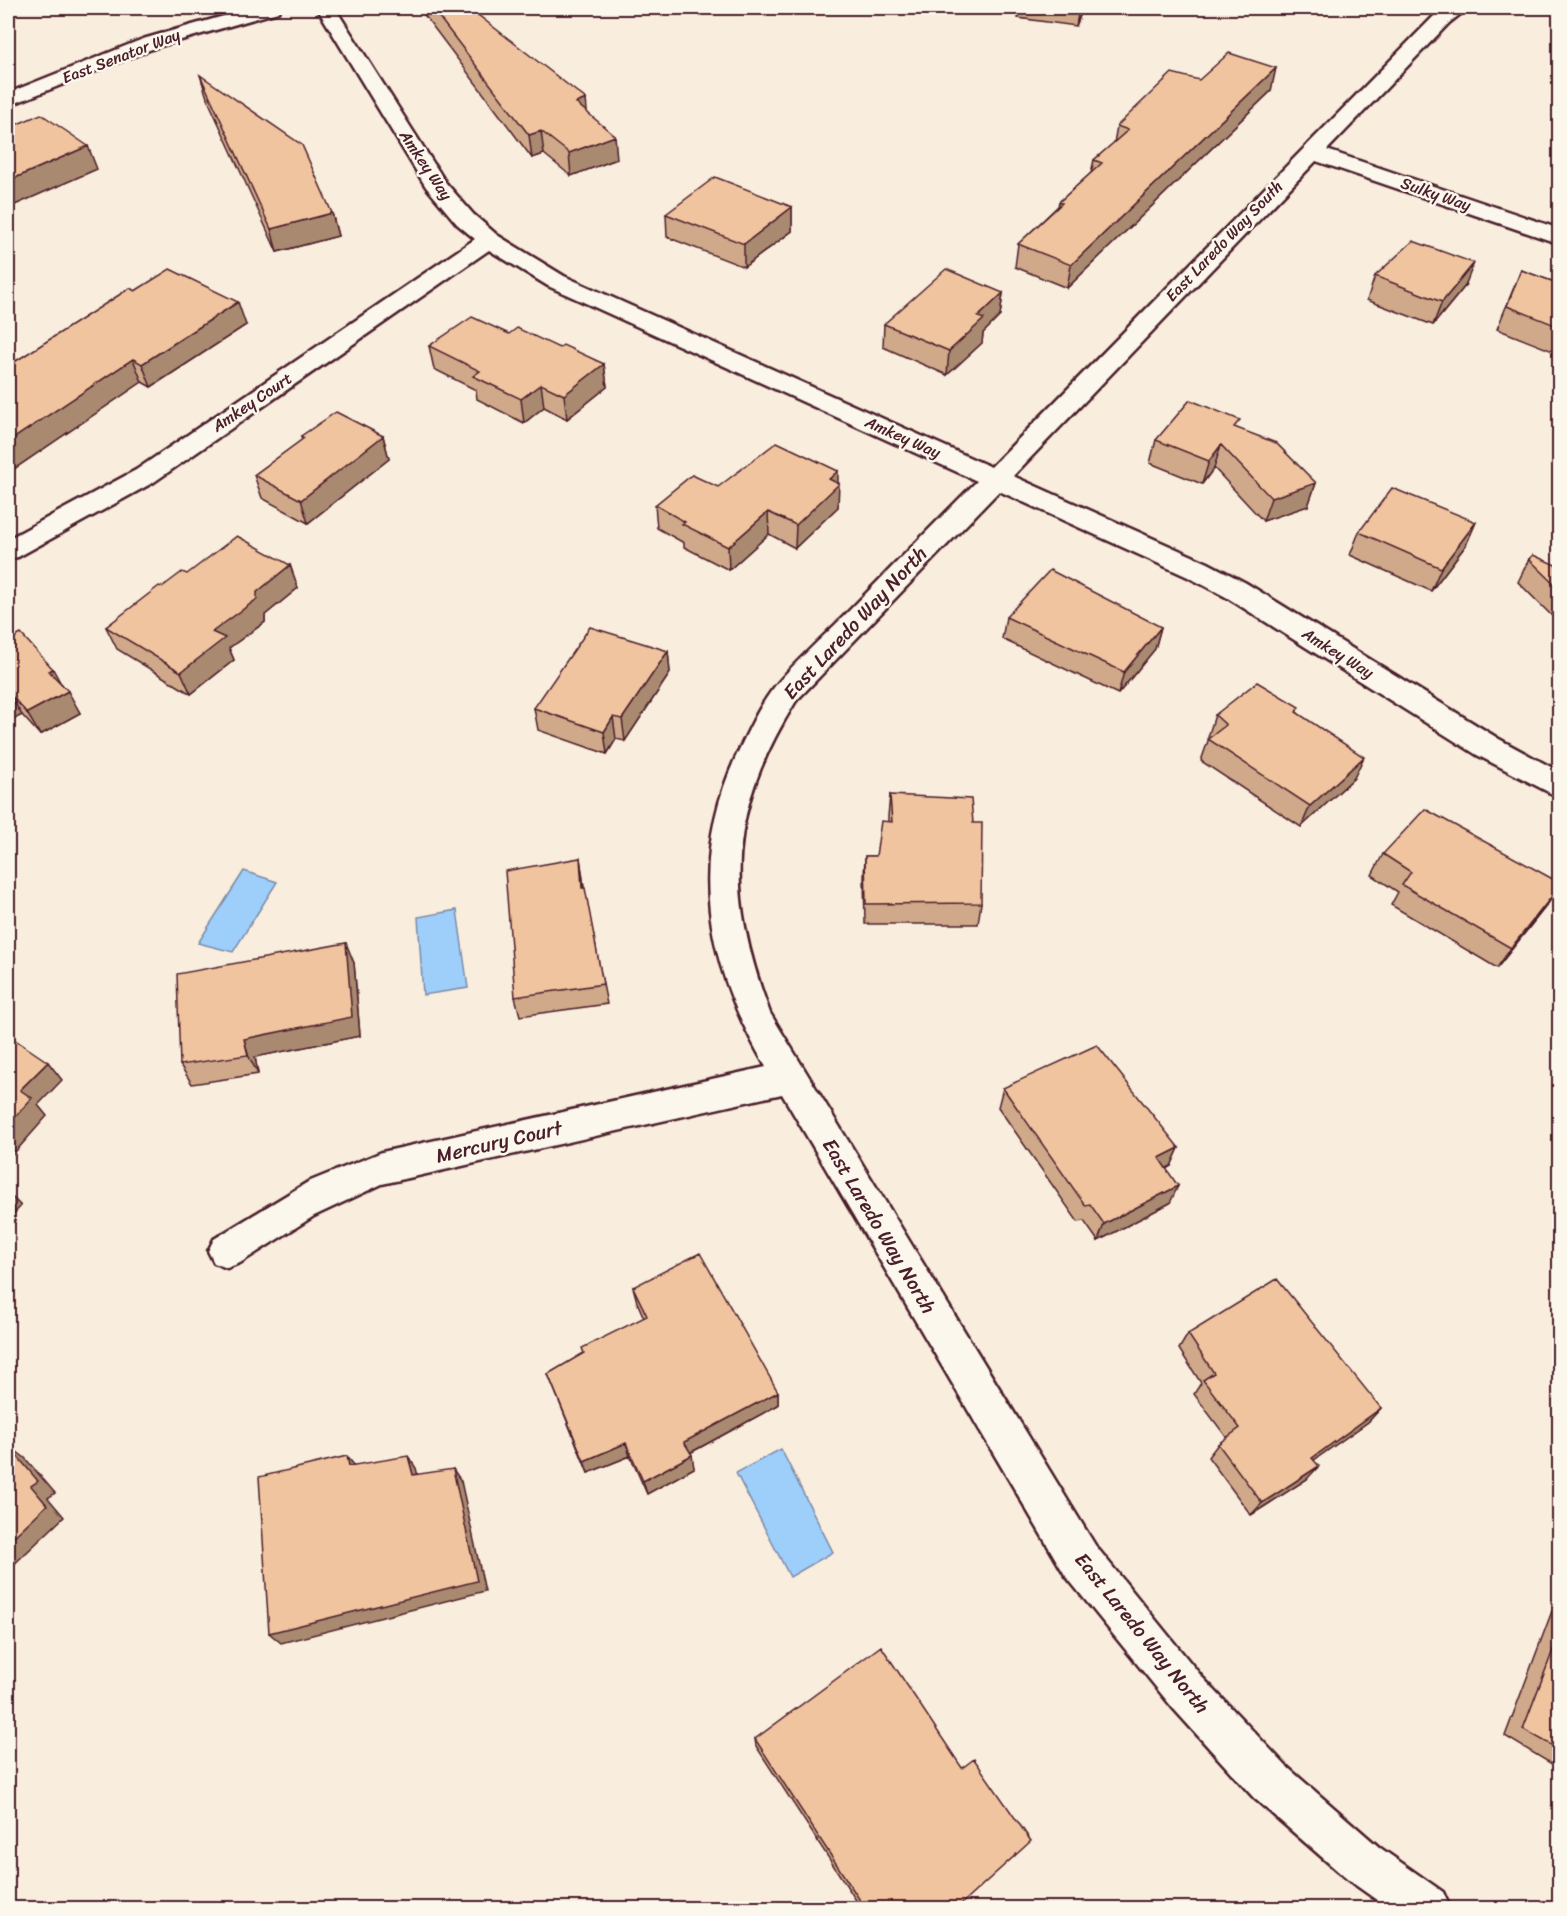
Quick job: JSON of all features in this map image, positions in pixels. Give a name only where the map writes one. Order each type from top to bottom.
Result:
[{"type":"street","name":"East Senator Way","points":[[8,100],[150,44],[271,8]]},
{"type":"street","name":"Amkey Way","points":[[326,8],[437,187],[465,219],[489,240],[556,281],[1198,570],[1236,590],[1488,747],[1560,786]]},
{"type":"street","name":"East Laredo Way South","points":[[992,478],[1442,19],[1458,8]]},
{"type":"street","name":"Sulky Way","points":[[1312,152],[1560,237]]},
{"type":"street","name":"Amkey Court","points":[[8,550],[145,476],[489,240]]},
{"type":"street","name":"East Laredo Way North","points":[[992,478],[786,693],[763,727],[743,770],[725,841],[722,887],[739,976],[755,1018],[789,1077],[1080,1560],[1187,1692],[1270,1782],[1363,1863],[1427,1908]]},
{"type":"street","name":"Mercury Court","points":[[227,1251],[304,1201],[342,1182],[382,1168],[789,1077]]},
{"type":"water","points":[[244,871],[277,882],[233,952],[198,943]]},
{"type":"water","points":[[457,910],[468,988],[423,995],[418,917]]},
{"type":"water","points":[[781,1449],[833,1552],[790,1577],[736,1473]]},
{"type":"building","points":[[432,8],[469,8],[586,99],[576,103],[615,136],[569,153],[541,131],[529,135]]},
{"type":"building","points":[[1229,53],[1276,68],[1071,265],[1018,244],[1102,163],[1094,160],[1128,130],[1117,126],[1172,73],[1199,80]]},
{"type":"building","points":[[200,75],[302,145],[332,213],[271,229]]},
{"type":"building","points":[[41,114],[88,146],[8,181],[8,128]]},
{"type":"building","points":[[715,177],[792,207],[744,244],[666,214]]},
{"type":"building","points":[[1413,241],[1474,263],[1442,302],[1375,276]]},
{"type":"building","points":[[170,269],[238,302],[142,364],[133,359],[8,442],[8,356],[16,361],[130,288],[135,291]]},
{"type":"building","points":[[946,269],[1003,293],[978,317],[984,319],[949,351],[884,324]]},
{"type":"building","points":[[1521,270],[1560,284],[1560,327],[1507,306]]},
{"type":"building","points":[[472,317],[509,334],[517,328],[559,348],[563,345],[604,364],[564,395],[541,384],[521,399],[473,376],[480,371],[429,346]]},
{"type":"building","points":[[1190,400],[1240,420],[1234,427],[1276,443],[1316,483],[1271,498],[1221,445],[1209,461],[1156,440]]},
{"type":"building","points":[[336,412],[383,436],[301,500],[254,475],[304,438],[301,436]]},
{"type":"building","points":[[777,442],[838,471],[829,479],[839,484],[796,525],[768,512],[728,547],[682,524],[685,522],[655,505],[692,475],[718,487]]},
{"type":"building","points":[[1392,488],[1476,522],[1441,568],[1359,532]]},
{"type":"building","points":[[237,536],[290,565],[257,592],[257,599],[212,632],[225,638],[181,672],[106,627],[159,586],[162,587],[182,572],[187,574]]},
{"type":"building","points":[[1533,555],[1560,567],[1560,589],[1529,559]]},
{"type":"building","points":[[1050,570],[1161,627],[1124,672],[1006,617]]},
{"type":"building","points":[[590,627],[668,651],[622,719],[613,717],[604,732],[534,708]]},
{"type":"building","points":[[21,634],[53,669],[49,671],[68,691],[27,713],[8,694],[8,641]]},
{"type":"building","points":[[1257,682],[1299,707],[1296,712],[1364,757],[1310,806],[1208,739],[1226,725],[1215,715]]},
{"type":"building","points":[[890,795],[971,799],[973,823],[982,823],[981,903],[866,904],[865,856],[876,856],[881,821],[892,822]]},
{"type":"building","points":[[1425,809],[1560,883],[1560,886],[1511,948],[1402,885],[1411,872],[1383,854]]},
{"type":"building","points":[[580,858],[582,888],[585,888],[603,984],[515,997],[505,871]]},
{"type":"building","points":[[346,943],[352,1017],[244,1039],[248,1055],[180,1065],[177,974]]},
{"type":"building","points":[[8,1035],[48,1062],[20,1090],[32,1098],[8,1125]]},
{"type":"building","points":[[1097,1045],[1179,1148],[1159,1158],[1178,1186],[1104,1224],[1090,1204],[1085,1205],[1003,1088]]},
{"type":"building","points":[[700,1253],[778,1392],[684,1442],[692,1455],[643,1481],[626,1443],[584,1461],[548,1374],[584,1353],[582,1348],[647,1316],[633,1287]]},
{"type":"building","points":[[1277,1279],[1381,1408],[1312,1458],[1319,1466],[1262,1503],[1218,1444],[1240,1428],[1203,1380],[1214,1373],[1188,1334]]},
{"type":"building","points":[[8,1445],[38,1481],[31,1486],[47,1505],[8,1542]]},
{"type":"building","points":[[347,1456],[349,1466],[408,1456],[413,1475],[453,1469],[477,1581],[269,1633],[259,1477]]},
{"type":"building","points":[[1560,1632],[1560,1750],[1523,1729]]},
{"type":"building","points":[[881,1646],[962,1768],[974,1759],[1031,1841],[957,1908],[865,1908],[755,1739]]}]
